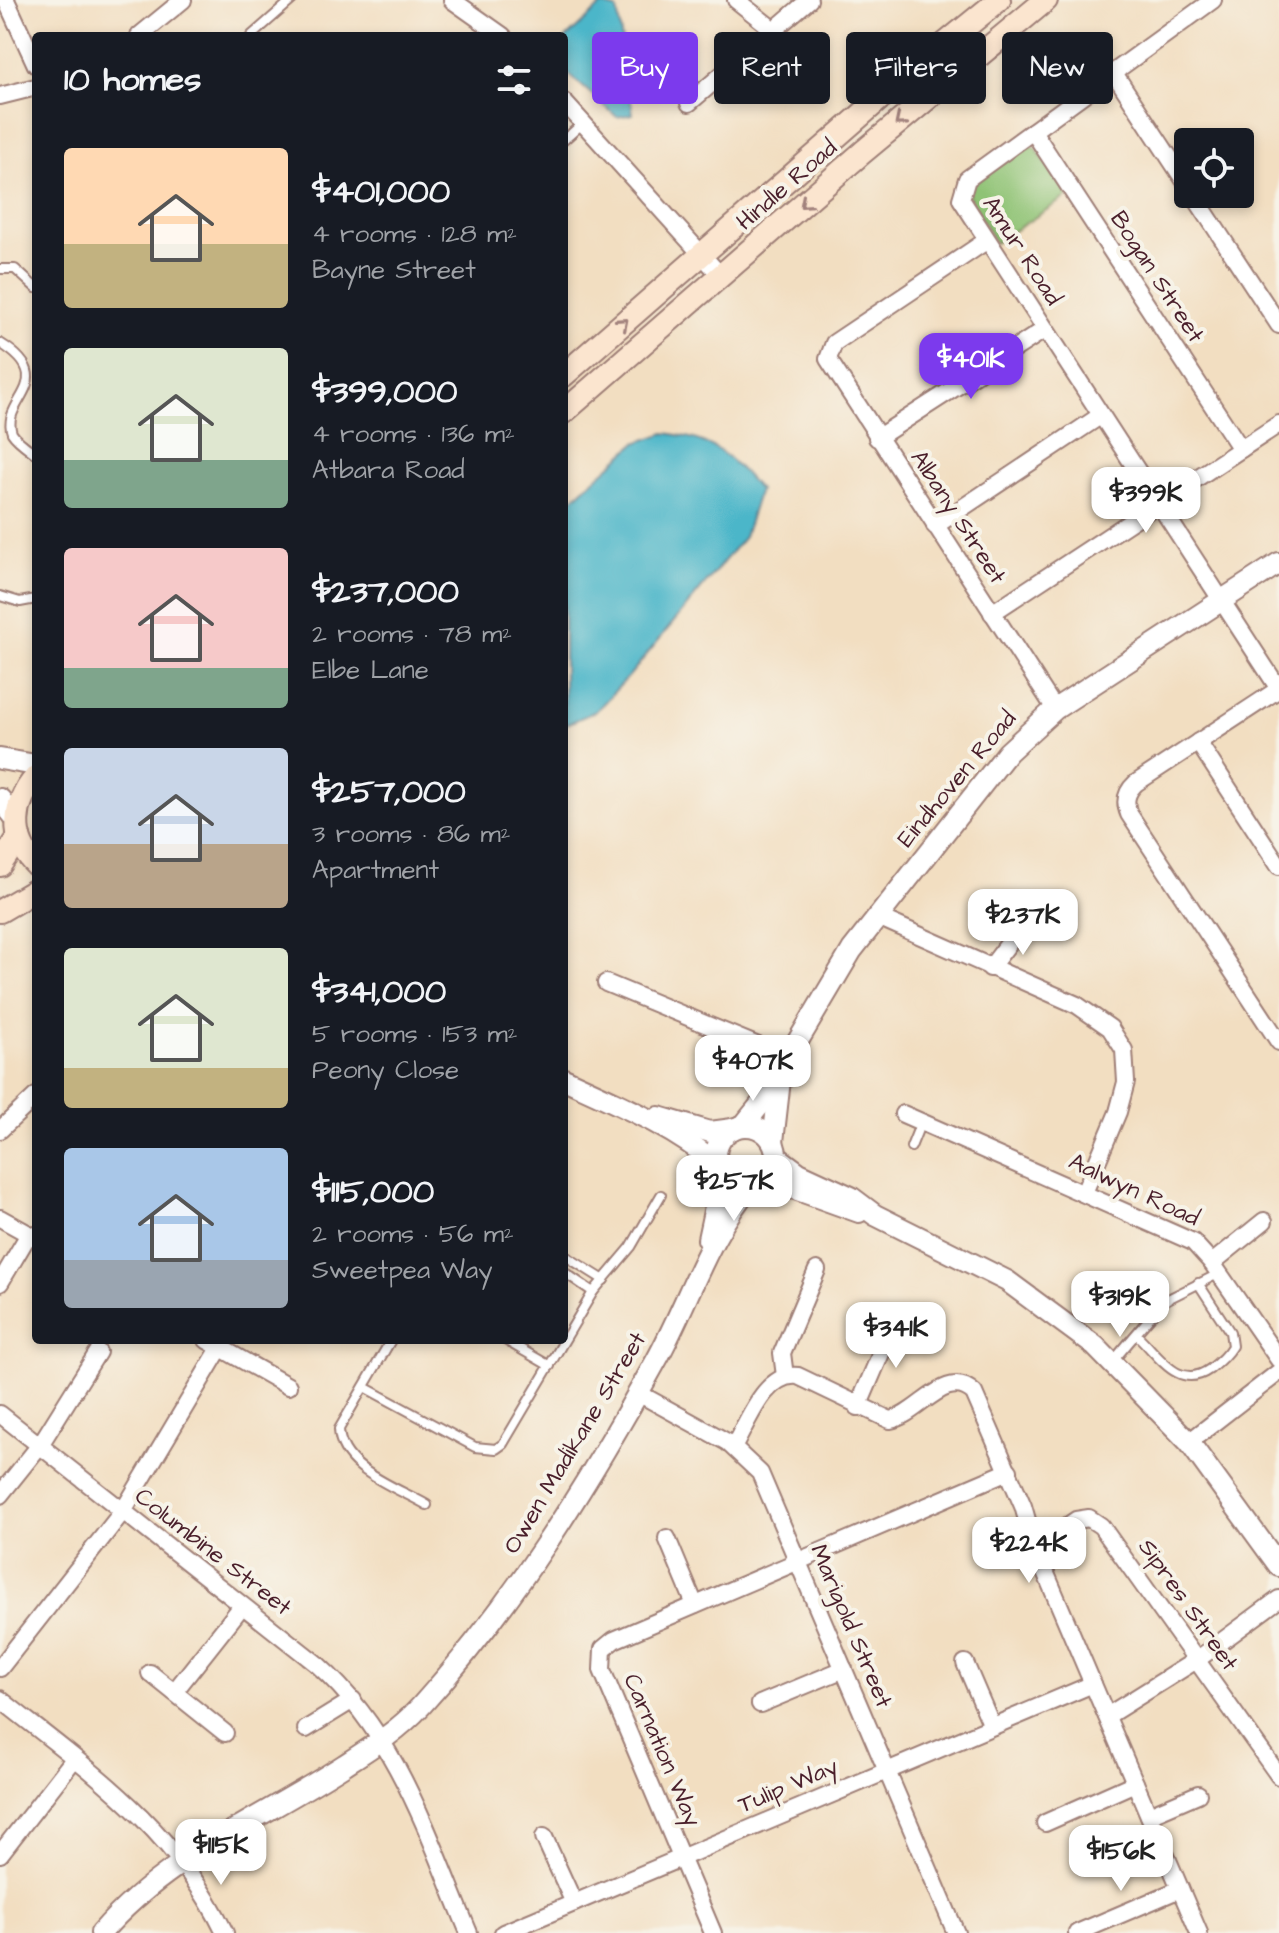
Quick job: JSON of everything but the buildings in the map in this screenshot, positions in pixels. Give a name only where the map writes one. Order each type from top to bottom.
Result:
[{"type":"main road","name":"Hindle Road","points":[[568,371],[908,74],[999,0]]},
{"type":"main road","name":"Hindle Road","points":[[568,409],[1046,0]]},
{"type":"main road","points":[[0,865],[18,828],[19,803],[32,783]]},
{"type":"main road","points":[[18,828],[32,857]]},
{"type":"main road","points":[[0,911],[32,892]]},
{"type":"street","points":[[6,0],[32,56]]},
{"type":"street","points":[[144,32],[183,0]]},
{"type":"street","points":[[452,0],[497,32]]},
{"type":"street","points":[[736,0],[774,30]]},
{"type":"street","points":[[698,95],[809,0]]},
{"type":"street","name":"Amur Road","points":[[1213,0],[967,179],[962,189],[962,204],[1279,689]]},
{"type":"street","points":[[1114,73],[1174,165]]},
{"type":"street","points":[[0,96],[32,88]]},
{"type":"street","points":[[568,106],[721,276]]},
{"type":"street","name":"Bogan Street","points":[[1033,131],[1241,449]]},
{"type":"street","points":[[1202,208],[1279,325]]},
{"type":"street","name":"Albany Street","points":[[986,241],[830,347],[829,365],[1055,709]]},
{"type":"street","points":[[877,438],[1044,330]]},
{"type":"street","points":[[935,526],[1100,416]]},
{"type":"street","points":[[992,613],[1279,424]]},
{"type":"street","name":"Eindhoven Road","points":[[738,1128],[785,1063],[832,980],[1008,752],[1055,709],[1279,563]]},
{"type":"street","points":[[1279,689],[1132,787],[1127,797],[1127,809],[1279,1042]]},
{"type":"street","points":[[1198,742],[1279,866]]},
{"type":"street","points":[[0,759],[32,764]]},
{"type":"street","points":[[0,799],[18,828]]},
{"type":"street","points":[[878,917],[1100,1018],[1124,1050],[1126,1082],[1118,1112],[1084,1193]]},
{"type":"street","points":[[990,968],[1025,922]]},
{"type":"street","points":[[606,983],[785,1063]]},
{"type":"street","name":"Eindhoven Road","points":[[774,1149],[773,1118],[785,1063]]},
{"type":"street","points":[[568,1081],[617,1104],[704,1153],[739,1185],[792,1188],[846,1209],[875,1215]]},
{"type":"street","points":[[0,1130],[32,1100]]},
{"type":"street","points":[[617,1104],[710,1132],[738,1128],[760,1130],[799,1173],[851,1197],[875,1215],[1007,1281],[1053,1312],[1113,1362],[1189,1442],[1279,1566]]},
{"type":"street","name":"Aalwyn Road","points":[[903,1114],[1185,1237],[1216,1268],[1279,1360]]},
{"type":"street","points":[[720,1169],[719,1144],[738,1128]]},
{"type":"street","points":[[754,1184],[771,1172],[774,1149]]},
{"type":"street","name":"Owen Madikane Street","points":[[702,1262],[720,1169]]},
{"type":"street","name":"Owen Madikane Street","points":[[101,1933],[129,1901],[181,1862],[399,1728],[450,1672],[551,1542],[672,1332],[702,1262],[754,1184]]},
{"type":"street","points":[[0,1218],[32,1236],[0,1283]]},
{"type":"street","points":[[1216,1268],[1264,1221]]},
{"type":"street","points":[[785,1376],[782,1353],[817,1270]]},
{"type":"street","points":[[858,1407],[896,1318]]},
{"type":"street","points":[[0,1668],[123,1511],[214,1344],[288,1386]]},
{"type":"street","points":[[0,1495],[40,1445],[98,1352]]},
{"type":"street","points":[[1189,1442],[1279,1372]]},
{"type":"street","points":[[734,1446],[771,1385],[785,1376],[798,1376],[884,1420],[896,1419],[944,1388],[963,1385],[978,1399],[1009,1471],[1035,1548],[1199,1933]]},
{"type":"street","name":"Marigold Street","points":[[638,1393],[734,1446],[760,1473],[956,1933]]},
{"type":"street","name":"Columbine Street","points":[[0,1414],[318,1665],[353,1700],[394,1757],[469,1933]]},
{"type":"street","name":"Carnation Way","points":[[713,1933],[600,1663],[603,1649],[614,1640],[1009,1471]]},
{"type":"street","name":"Sipres Street","points":[[1035,1548],[1083,1517],[1095,1521],[1107,1532],[1279,1776]]},
{"type":"street","points":[[667,1538],[695,1605]]},
{"type":"street","points":[[1107,1716],[1198,1659],[1279,1599]]},
{"type":"street","points":[[174,1692],[242,1606]]},
{"type":"street","points":[[965,1663],[992,1726]]},
{"type":"street","points":[[760,1704],[844,1669]]},
{"type":"street","points":[[150,1673],[225,1733]]},
{"type":"street","name":"Tulip Way","points":[[503,1933],[1093,1684]]},
{"type":"street","points":[[0,1699],[147,1819],[181,1862],[225,1933]]},
{"type":"street","points":[[306,1729],[353,1700]]},
{"type":"street","points":[[0,1854],[74,1759]]},
{"type":"street","points":[[1045,1823],[1135,1783]]},
{"type":"street","points":[[1149,1815],[1198,1794]]},
{"type":"street","points":[[544,1837],[574,1903]]},
{"type":"street","points":[[1077,1933],[1180,1889]]},
{"type":"lane","points":[[256,32],[292,0]]},
{"type":"lane","points":[[568,136],[583,123]]},
{"type":"lane","points":[[0,269],[15,269],[32,284]]},
{"type":"lane","points":[[0,357],[3,344],[24,361],[27,376],[9,427],[16,438],[32,451]]},
{"type":"lane","points":[[0,596],[20,602],[32,600]]},
{"type":"lane","points":[[911,1147],[921,1122]]},
{"type":"lane","points":[[568,1335],[593,1292],[631,1247],[661,1195]]},
{"type":"lane","points":[[568,1258],[604,1280]]},
{"type":"lane","points":[[1113,1362],[1138,1336],[1164,1301],[1198,1283],[1216,1268]]},
{"type":"lane","points":[[568,1275],[593,1292]]},
{"type":"lane","points":[[1138,1336],[1187,1378],[1197,1377],[1222,1360],[1232,1346],[1230,1332],[1198,1283]]},
{"type":"lane","points":[[389,1344],[339,1429],[344,1453],[356,1464],[427,1505]]},
{"type":"lane","points":[[512,1344],[550,1366]]},
{"type":"lane","points":[[364,1387],[475,1447],[490,1450],[503,1444],[563,1344]]},
{"type":"green space","points":[[1023,147],[1036,148],[1068,196],[995,243],[967,193],[968,188]]},
{"type":"water","points":[[602,5],[617,9],[621,32],[592,32],[592,95],[568,74],[568,36]]},
{"type":"water","points":[[602,104],[631,104],[633,114],[617,117]]},
{"type":"water","points":[[665,433],[696,439],[728,458],[759,490],[744,537],[629,676],[596,711],[568,724],[568,502],[636,443]]}]
